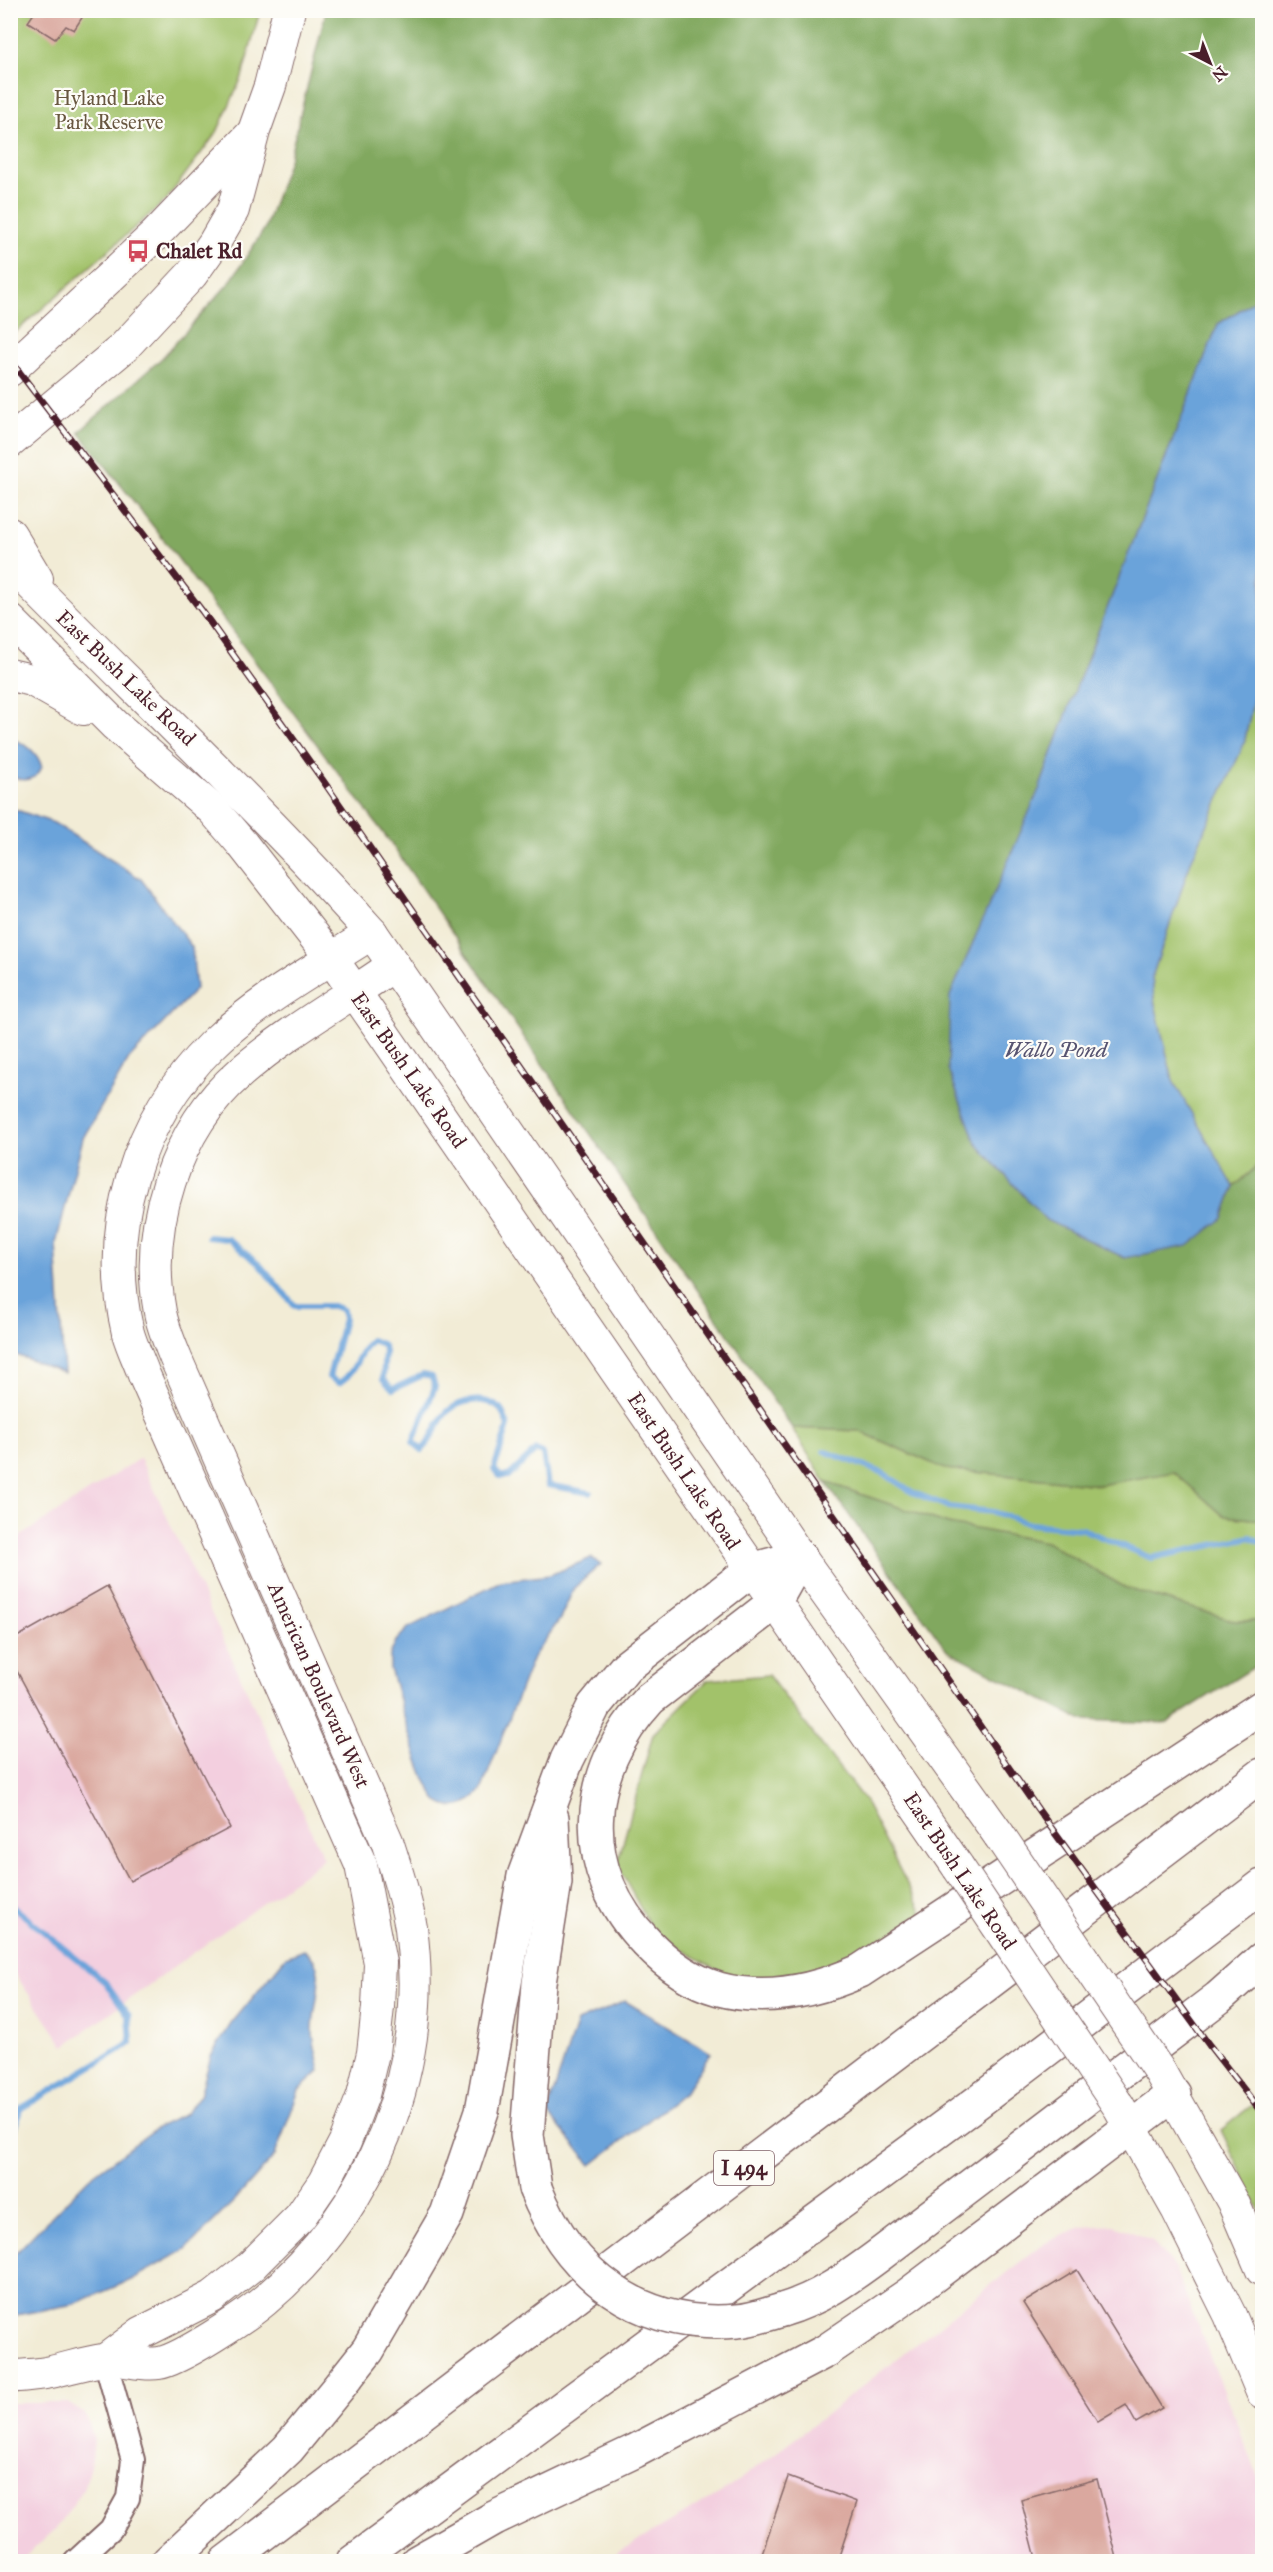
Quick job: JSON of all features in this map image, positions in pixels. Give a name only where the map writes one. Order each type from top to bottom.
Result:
[{"type":"highway","points":[[168,2562],[288,2449],[338,2388],[368,2350],[417,2270],[447,2214],[482,2111],[524,1876],[579,1733],[594,1706],[626,1666],[751,1570],[800,1557]]},
{"type":"highway","points":[[800,1557],[774,1603],[650,1699],[634,1716],[611,1755],[598,1797],[595,1826],[600,1869],[614,1900],[637,1933],[661,1958],[693,1978],[719,1989],[753,1994],[788,1994],[824,1987],[860,1971],[1263,1707]]},
{"type":"highway","name":"I 494","points":[[226,2562],[1263,1775]]},
{"type":"highway","points":[[552,1808],[555,1882],[538,1983],[527,2135],[535,2188],[546,2215],[574,2257],[617,2295],[641,2306],[694,2321],[740,2321],[808,2303],[845,2280],[1218,1998],[1263,1959]]},
{"type":"highway","points":[[353,2562],[979,2101],[1263,1886]]},
{"type":"highway","points":[[417,2562],[494,2518],[635,2451],[826,2351],[901,2300],[1167,2083]]},
{"type":"street","points":[[15,443],[123,348],[192,274],[234,210],[254,131],[270,86],[289,10]]},
{"type":"street","points":[[10,370],[154,236],[254,131]]},
{"type":"street","points":[[10,534],[57,610]]},
{"type":"street","name":"East Bush Lake Road","points":[[10,563],[305,857],[372,933],[800,1557],[999,1835],[1167,2083],[1233,2202],[1263,2270]]},
{"type":"street","name":"East Bush Lake Road","points":[[10,620],[115,725],[213,810],[332,959],[731,1537],[751,1570],[958,1867],[1124,2116],[1188,2230],[1230,2315],[1263,2392]]},
{"type":"street","points":[[10,675],[32,680],[115,725]]},
{"type":"street","name":"American Boulevard West","points":[[105,2360],[141,2333],[212,2297],[250,2267],[300,2217],[324,2182],[345,2142],[363,2095],[373,2053],[380,1963],[361,1865],[144,1376],[129,1334],[121,1288],[120,1239],[126,1196],[139,1153],[158,1113],[182,1077],[213,1044],[249,1015],[372,933]]},
{"type":"street","name":"American Boulevard West","points":[[10,2377],[48,2373],[105,2360],[160,2363],[244,2318],[307,2261],[334,2228],[359,2190],[397,2107],[408,2062],[415,1972],[410,1927],[397,1872],[387,1841],[176,1359],[160,1314],[155,1274],[160,1218],[173,1170],[193,1132],[213,1102],[239,1074],[270,1048],[394,965]]},
{"type":"street","points":[[75,2562],[111,2529],[128,2498],[133,2460],[105,2360]]},
{"type":"shaded area","points":[[140,1458],[324,1859],[64,2046],[11,1968],[10,1543]]},
{"type":"shaded area","points":[[1115,2225],[1151,2240],[1175,2269],[1262,2486],[1262,2561],[602,2562],[727,2489],[804,2432],[1043,2244],[1081,2227]]},
{"type":"shaded area","points":[[10,2403],[68,2403],[86,2415],[94,2439],[92,2459],[83,2490],[56,2529],[19,2562],[11,2561]]},
{"type":"green space","name":"Hyland Lake Park Reserve","points":[[10,11],[260,11],[242,77],[217,132],[166,200],[11,336]]},
{"type":"green space","points":[[326,11],[1262,11],[1262,300],[1257,299],[1218,324],[1076,688],[1040,787],[976,1143],[1046,1220],[1125,1258],[1223,1218],[1234,1187],[1262,1162],[1262,1520],[1224,1516],[1174,1472],[1099,1485],[945,1469],[859,1431],[792,1428],[390,842],[167,544],[79,432],[162,358],[230,282],[265,228],[289,160]]},
{"type":"green space","points":[[1262,660],[1262,1162],[1234,1187],[1173,1081],[1154,1000],[1152,977],[1191,861],[1244,744]]},
{"type":"green space","points":[[792,1428],[859,1431],[945,1469],[1099,1485],[1174,1472],[1224,1516],[1262,1520],[1262,1621],[1235,1621],[1126,1588],[1046,1542],[948,1524],[825,1482]]},
{"type":"green space","points":[[825,1482],[948,1524],[1046,1542],[1126,1588],[1235,1621],[1262,1621],[1262,1662],[1166,1723],[1081,1720],[947,1650]]},
{"type":"green space","points":[[768,1675],[864,1800],[922,1913],[847,1965],[736,1981],[654,1933],[617,1865],[653,1734],[708,1680]]},
{"type":"green space","points":[[1262,2097],[1262,2216],[1221,2130]]},
{"type":"water","name":"Wallo Pond","points":[[1257,299],[1262,300],[1262,660],[1244,744],[1191,861],[1152,977],[1154,1000],[1173,1081],[1234,1187],[1223,1218],[1188,1246],[1125,1258],[1046,1220],[976,1143],[948,1069],[950,996],[1040,787],[1076,688],[1218,324]]},
{"type":"water","points":[[11,739],[30,749],[40,762],[42,767],[33,778],[24,780],[11,775]]},
{"type":"water","points":[[11,808],[54,823],[141,879],[192,947],[196,989],[129,1059],[83,1138],[56,1243],[64,1373],[11,1353]]},
{"type":"water","points":[[591,1558],[601,1564],[574,1588],[560,1619],[533,1657],[481,1791],[460,1806],[448,1807],[442,1804],[430,1790],[424,1776],[410,1738],[390,1669],[390,1655],[396,1641],[408,1628],[501,1581],[550,1575]]},
{"type":"water","points":[[304,1950],[317,1967],[319,1977],[313,2034],[320,2071],[299,2090],[275,2155],[236,2199],[186,2249],[131,2280],[74,2304],[11,2316],[11,2258],[89,2178],[158,2127],[185,2114],[200,2095],[211,2056],[231,2024],[286,1957]]},
{"type":"water","points":[[625,2001],[711,2053],[684,2093],[591,2165],[547,2112],[577,2022]]},
{"type":"building","points":[[36,10],[87,10],[74,30],[66,26],[55,39],[28,22]]},
{"type":"building","points":[[107,1586],[230,1828],[130,1881],[10,1658],[10,1641]]},
{"type":"building","points":[[1077,2270],[1162,2408],[1136,2423],[1126,2405],[1098,2422],[1023,2303]]},
{"type":"building","points":[[788,2477],[857,2502],[837,2562],[759,2562]]},
{"type":"building","points":[[1097,2479],[1118,2562],[1037,2562],[1021,2500]]},
{"type":"waterway","points":[[208,1237],[228,1239],[258,1263],[295,1306],[333,1306],[343,1310],[344,1319],[329,1377],[339,1383],[345,1378],[371,1340],[382,1344],[385,1351],[383,1379],[393,1389],[423,1375],[432,1377],[435,1387],[413,1442],[422,1450],[448,1411],[467,1402],[488,1402],[501,1411],[508,1426],[494,1469],[500,1476],[509,1476],[536,1450],[543,1454],[548,1485],[590,1493]]},
{"type":"waterway","points":[[824,1451],[883,1473],[912,1492],[949,1507],[993,1512],[1030,1524],[1082,1529],[1151,1558],[1251,1537],[1262,1543]]},
{"type":"waterway","points":[[10,1904],[106,1983],[129,2016],[131,2043],[20,2109],[10,2143]]},
{"type":"railway","points":[[10,360],[202,611],[324,782],[1039,1811],[1209,2045],[1262,2113]]},
{"type":"place","name":"Chalet Rd","points":[[138,251]]}]
